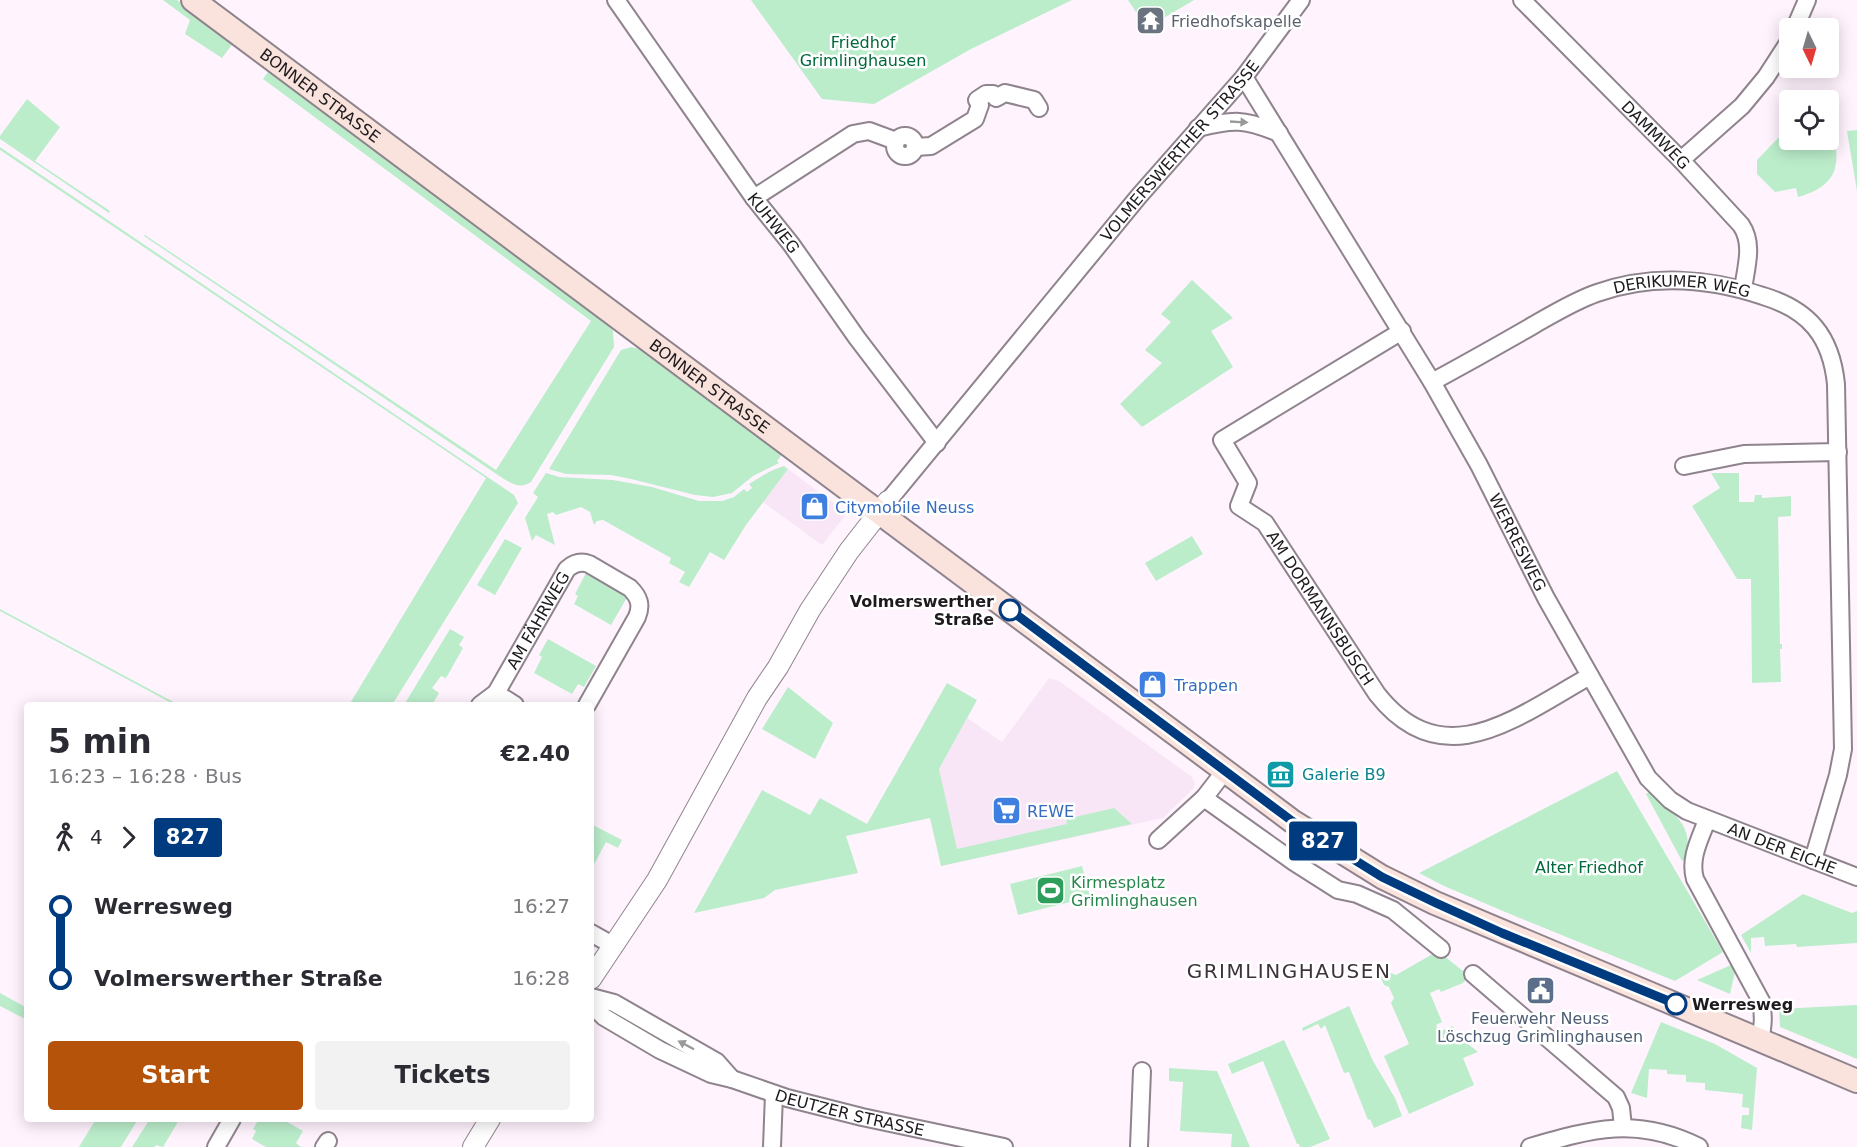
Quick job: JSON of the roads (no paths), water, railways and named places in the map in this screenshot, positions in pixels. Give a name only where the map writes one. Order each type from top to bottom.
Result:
[{"type":"main road","name":"BONNER STRASSE","points":[[193,0],[883,507],[1224,772],[1338,851],[1414,893],[1502,933],[1857,1081]]},
{"type":"street","name":"KUHWEG","points":[[616,0],[754,198],[791,244],[857,338],[937,443]]},
{"type":"street","name":"VOLMERSWERTHER STRASSE","points":[[594,975],[657,880],[757,698],[849,551],[1139,196],[1244,77],[1301,0]]},
{"type":"street","name":"DAMMWEG","points":[[1522,0],[1682,160],[1741,225],[1747,235],[1749,245],[1743,289]]},
{"type":"street","points":[[1799,18],[1807,0]]},
{"type":"street","points":[[1682,160],[1742,106],[1779,56]]},
{"type":"street","name":"WERRESWEG","points":[[1244,77],[1432,382],[1479,465],[1546,598],[1648,778],[1670,800],[1707,820]]},
{"type":"street","points":[[754,198],[853,134],[869,131],[896,141],[900,137],[910,138],[915,147],[931,146],[975,119],[980,105],[976,100],[986,94],[993,94],[996,98],[1005,93],[1034,100],[1039,108]]},
{"type":"street","points":[[1198,128],[1235,121],[1256,124],[1279,133]]},
{"type":"street","name":"DERIKUMER WEG","points":[[1432,382],[1572,303],[1599,292],[1640,283],[1667,280],[1697,281],[1743,289],[1776,300],[1797,311],[1812,324],[1832,355],[1835,369],[1843,749],[1838,775],[1813,860]]},
{"type":"street","name":"AM DORMANNSBUSCH","points":[[1402,331],[1222,440],[1248,483],[1239,506],[1265,523],[1387,707],[1425,732],[1454,737],[1483,733],[1590,676]]},
{"type":"street","points":[[1684,466],[1744,454],[1838,452]]},
{"type":"street","name":"AM FÄHRWEG","points":[[484,702],[496,693],[567,569],[576,564],[586,563],[630,588],[638,598],[640,608],[589,702]]},
{"type":"street","points":[[496,693],[510,702]]},
{"type":"street","points":[[1158,840],[1204,798],[1224,772]]},
{"type":"street","points":[[1204,798],[1294,862],[1338,890],[1357,894],[1393,910],[1442,949]]},
{"type":"street","points":[[1707,820],[1693,858],[1695,879],[1758,996],[1764,1012],[1760,1040]]},
{"type":"street","name":"AN DER EICHE","points":[[1707,820],[1857,877]]},
{"type":"street","points":[[594,935],[614,946]]},
{"type":"street","points":[[1473,975],[1616,1097],[1621,1108],[1623,1127]]},
{"type":"street","name":"DEUTZER STRASSE","points":[[594,998],[614,1003],[717,1062],[732,1079]]},
{"type":"street","name":"DEUTZER STRASSE","points":[[594,1007],[604,1017],[660,1050],[711,1074],[774,1094],[862,1117],[1004,1147]]},
{"type":"street","points":[[1139,1147],[1142,1071]]},
{"type":"street","points":[[772,1147],[774,1094]]},
{"type":"street","points":[[216,1147],[230,1122]]},
{"type":"street","points":[[473,1147],[488,1122]]},
{"type":"street","points":[[1530,1147],[1586,1131],[1623,1127],[1655,1130],[1680,1137],[1699,1147]]},
{"type":"place","name":"Friedhofskapelle","points":[[1150,21]]},
{"type":"place","name":"Citymobile Neuss","points":[[814,507]]},
{"type":"place","name":"Volmerswerther Straße","points":[[1010,610]]},
{"type":"place","name":"Trappen","points":[[1153,685]]},
{"type":"place","name":"Galerie B9","points":[[1281,774]]},
{"type":"place","name":"REWE","points":[[1006,811]]},
{"type":"place","name":"Kirmesplatz Grimlinghausen","points":[[1050,891]]},
{"type":"place","name":"Feuerwehr Neuss Löschzug Grimlinghausen","points":[[1540,990]]},
{"type":"place","name":"Werresweg","points":[[1676,1004]]},
{"type":"district","name":"GRIMLINGHAUSEN","points":[[1289,971]]},
{"type":"park label","name":"Friedhof Grimlinghausen","points":[[863,51]]},
{"type":"park label","name":"Alter Friedhof","points":[[1589,867]]}]
